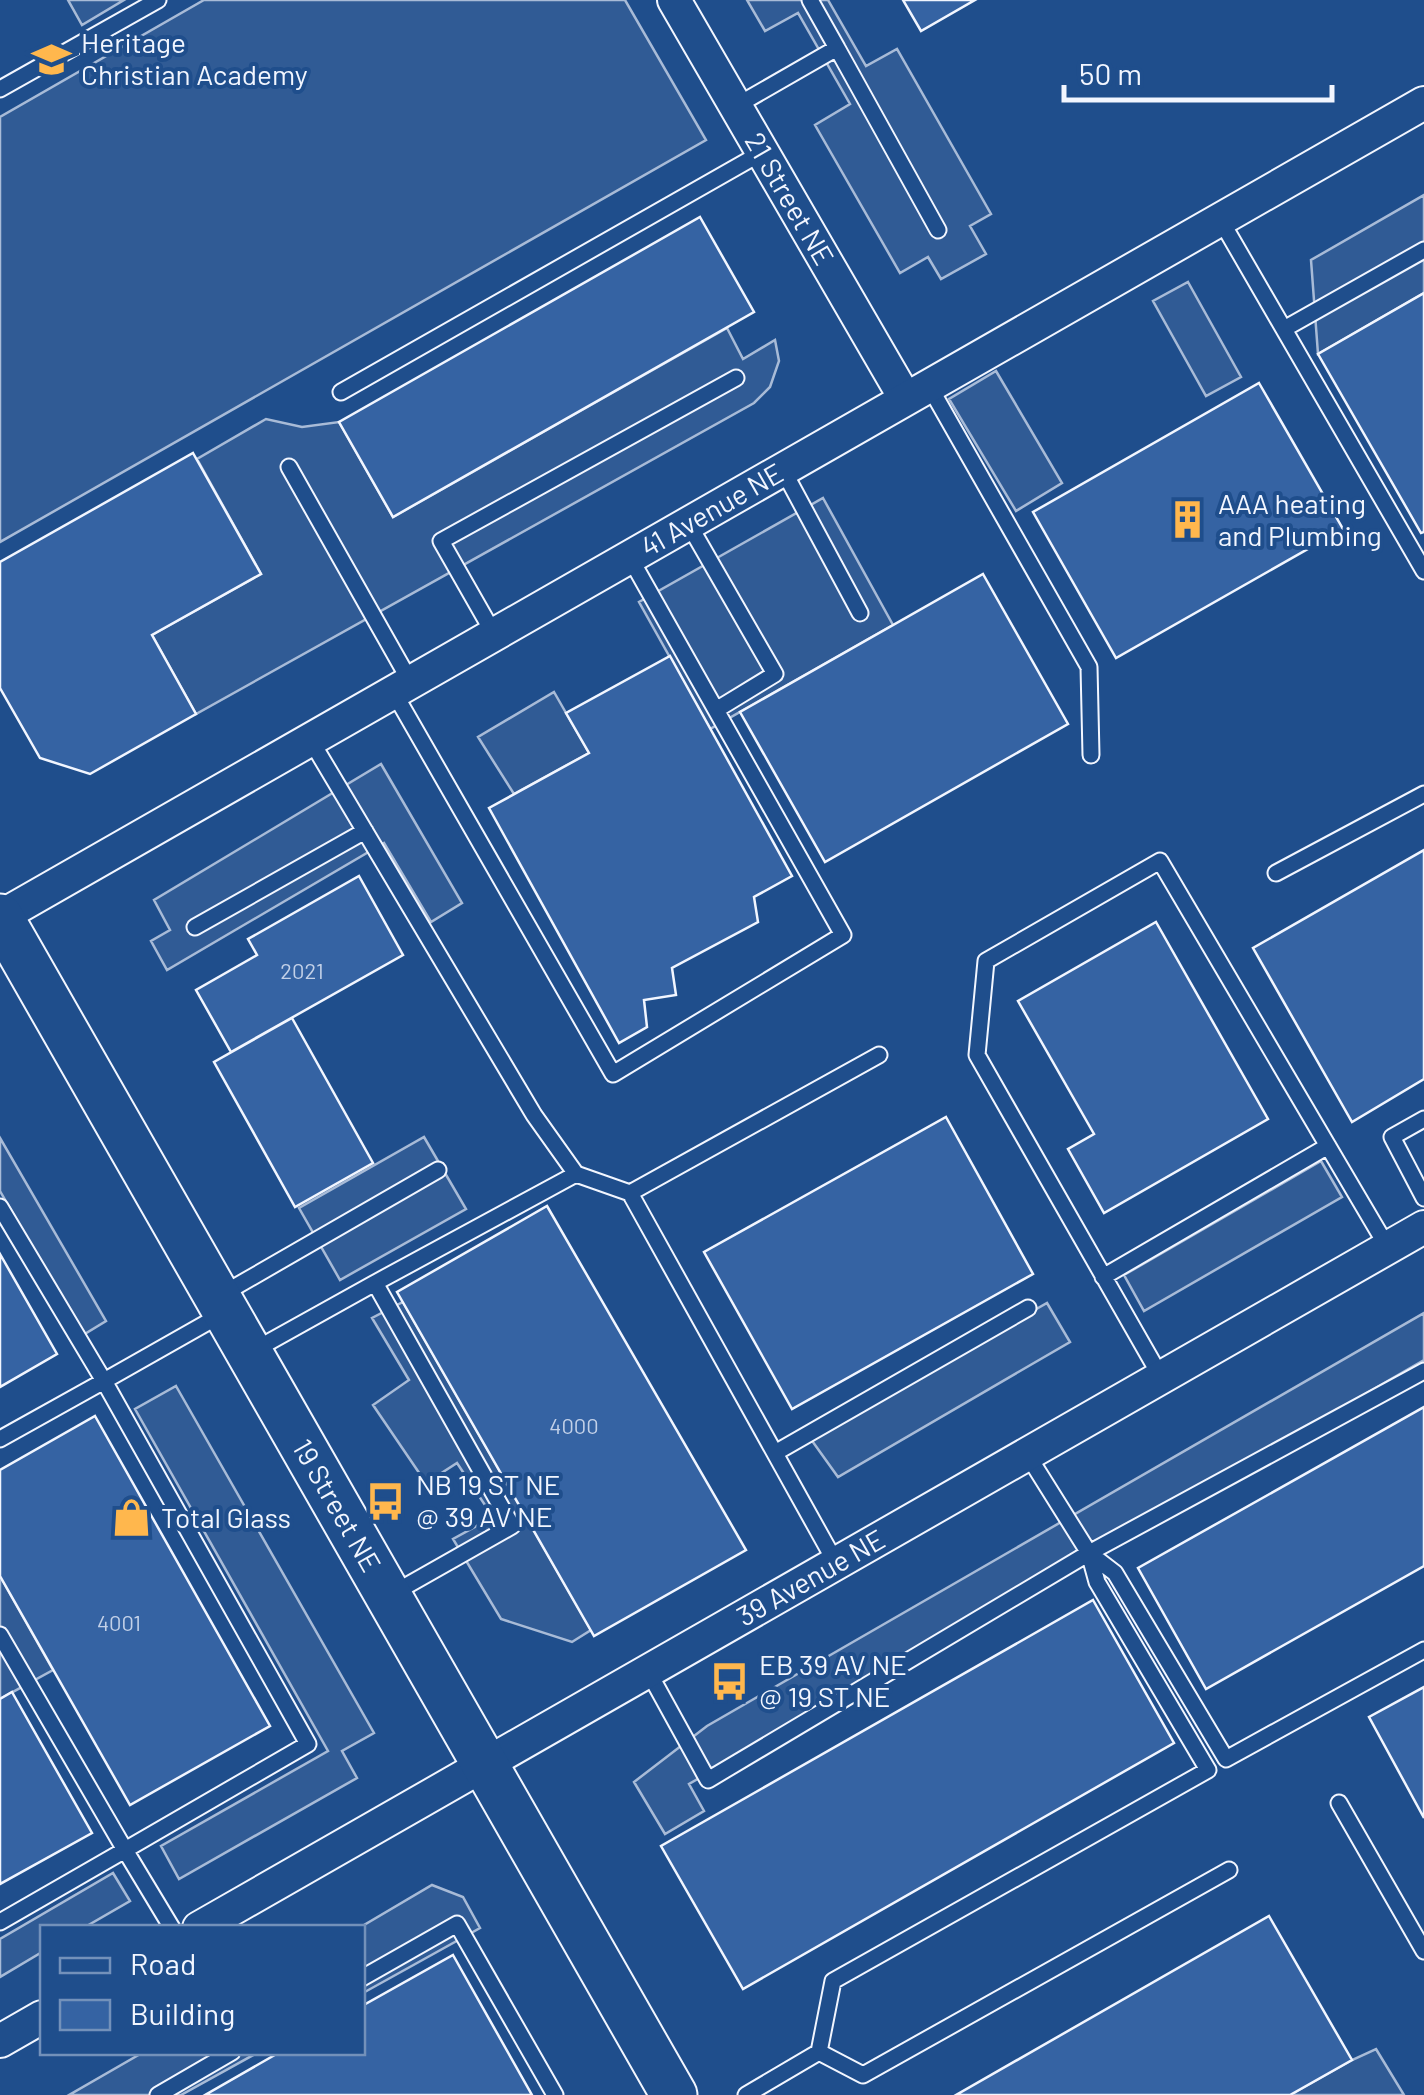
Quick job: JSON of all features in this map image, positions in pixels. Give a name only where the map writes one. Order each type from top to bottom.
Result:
[{"type":"street","name":"21 Street NE","points":[[674,0],[763,152],[917,391]]},
{"type":"street","name":"41 Avenue NE","points":[[3,929],[310,739],[1424,102]]},
{"type":"street","name":"19 Street NE","points":[[3,929],[674,2095]]},
{"type":"street","name":"39 Avenue NE","points":[[203,1925],[1424,1227]]},
{"type":"street","points":[[0,2041],[40,2017]]},
{"type":"lane","points":[[810,0],[938,230]]},
{"type":"lane","points":[[0,90],[149,2]]},
{"type":"lane","points":[[736,106],[837,48]]},
{"type":"lane","points":[[341,392],[763,152]]},
{"type":"lane","points":[[1220,218],[1424,571]]},
{"type":"lane","points":[[1284,329],[1424,250]]},
{"type":"lane","points":[[494,634],[442,541],[736,378]]},
{"type":"lane","points":[[917,391],[1090,667],[1091,755]]},
{"type":"lane","points":[[289,467],[402,686],[612,1074],[843,935],[629,556]]},
{"type":"lane","points":[[782,468],[860,613]]},
{"type":"lane","points":[[688,522],[776,674],[716,710]]},
{"type":"lane","points":[[310,739],[534,1115],[576,1174],[630,1193],[836,1564]]},
{"type":"lane","points":[[1276,873],[1424,794]]},
{"type":"lane","points":[[194,928],[364,831]]},
{"type":"lane","points":[[1160,1378],[977,1055],[986,962],[1160,861],[1388,1248]]},
{"type":"lane","points":[[630,1193],[880,1055]]},
{"type":"lane","points":[[1424,1119],[1392,1137],[1424,1198]]},
{"type":"lane","points":[[1104,1277],[1328,1146]]},
{"type":"lane","points":[[0,1439],[104,1381],[438,1170]]},
{"type":"lane","points":[[249,1353],[576,1174]]},
{"type":"lane","points":[[0,1207],[104,1381],[308,1744],[0,1922]]},
{"type":"lane","points":[[376,1282],[512,1526],[389,1596]]},
{"type":"lane","points":[[775,1453],[1028,1308]]},
{"type":"lane","points":[[648,1671],[708,1780],[1089,1553],[1424,1371]]},
{"type":"lane","points":[[746,2095],[819,2052],[833,1981],[1208,1770],[1096,1582],[1089,1553],[1027,1454]]},
{"type":"lane","points":[[1089,1553],[1114,1573],[1226,1759],[1424,1650]]},
{"type":"lane","points":[[0,1635],[170,1925]]},
{"type":"lane","points":[[1339,1802],[1424,1951]]},
{"type":"lane","points":[[819,2052],[863,2075],[1229,1870]]},
{"type":"lane","points":[[365,1976],[457,1924],[554,2095]]},
{"type":"lane","points":[[158,2095],[227,2055]]},
{"type":"shaded area","points":[[68,0],[124,0],[82,25]]},
{"type":"shaded area","points":[[204,0],[625,0],[706,140],[0,542],[0,117]]},
{"type":"shaded area","points":[[747,0],[828,0],[866,66],[897,49],[991,214],[970,226],[986,254],[941,279],[928,257],[900,273],[815,125],[850,104],[798,13],[765,31]]},
{"type":"shaded area","points":[[1424,195],[1424,293],[1318,354],[1311,260]]},
{"type":"shaded area","points":[[1188,282],[1241,377],[1206,396],[1153,301]]},
{"type":"shaded area","points":[[727,328],[743,359],[775,340],[779,361],[770,387],[754,403],[196,714],[152,635],[261,574],[197,459],[266,419],[302,427],[339,422],[393,517]]},
{"type":"shaded area","points":[[996,371],[1062,483],[1016,511],[949,399]]},
{"type":"shaded area","points":[[823,498],[893,625],[710,729],[639,602]]},
{"type":"shaded area","points":[[554,692],[589,753],[514,794],[478,737]]},
{"type":"shaded area","points":[[381,764],[462,903],[431,922],[384,843],[167,970],[151,941],[170,930],[154,900]]},
{"type":"shaded area","points":[[424,1137],[466,1209],[340,1280],[299,1208]]},
{"type":"shaded area","points":[[0,1138],[106,1321],[83,1335],[0,1191]]},
{"type":"shaded area","points":[[1321,1161],[1342,1197],[1144,1311],[1124,1275]]},
{"type":"shaded area","points":[[403,1302],[591,1630],[572,1642],[501,1619],[453,1539],[493,1517],[457,1463],[426,1483],[373,1405],[409,1380],[372,1318]]},
{"type":"shaded area","points":[[1047,1303],[1070,1342],[838,1477],[810,1438]]},
{"type":"shaded area","points":[[1424,1313],[1424,1360],[689,1784],[704,1811],[665,1834],[634,1782],[707,1726]]},
{"type":"shaded area","points":[[176,1386],[374,1733],[342,1751],[357,1778],[179,1879],[161,1846],[328,1751],[135,1409]]},
{"type":"shaded area","points":[[0,1576],[53,1670],[0,1699]]},
{"type":"shaded area","points":[[113,1873],[130,1901],[88,1925],[40,1925],[40,1953],[0,1977],[0,1939]]},
{"type":"shaded area","points":[[432,1885],[463,1897],[480,1928],[365,1992],[364,1925]]},
{"type":"shaded area","points":[[1376,2049],[1404,2095],[1290,2095],[1352,2060]]},
{"type":"shaded area","points":[[139,2055],[253,2055],[181,2095],[69,2095]]},
{"type":"building","points":[[903,0],[975,0],[921,31]]},
{"type":"building","points":[[700,217],[754,312],[393,517],[339,422]]},
{"type":"building","points":[[1424,293],[1424,532],[1421,533],[1318,354]]},
{"type":"building","name":"AAA heating and Plumbing","points":[[1259,383],[1343,529],[1116,658],[1033,512]]},
{"type":"building","points":[[193,453],[261,574],[152,635],[196,714],[90,774],[40,758],[0,688],[0,562]]},
{"type":"building","points":[[983,574],[1068,724],[825,862],[740,712]]},
{"type":"building","points":[[670,656],[792,876],[754,897],[758,922],[672,968],[676,995],[644,1000],[647,1027],[619,1043],[489,808],[589,753],[566,713]]},
{"type":"building","points":[[1424,850],[1424,1079],[1352,1122],[1253,948]]},
{"type":"building","points":[[359,876],[403,955],[231,1052],[196,990],[257,955],[248,939]]},
{"type":"building","points":[[1156,922],[1268,1119],[1104,1213],[1068,1149],[1094,1134],[1018,1001]]},
{"type":"building","points":[[292,1018],[373,1163],[295,1207],[214,1062]]},
{"type":"building","points":[[946,1117],[1033,1274],[792,1409],[704,1252]]},
{"type":"building","points":[[547,1206],[746,1550],[594,1636],[397,1292]]},
{"type":"building","points":[[0,1254],[57,1354],[0,1387]]},
{"type":"building","points":[[1424,1407],[1424,1566],[1206,1689],[1138,1568]]},
{"type":"building","points":[[95,1416],[270,1726],[130,1805],[0,1576],[0,1470]]},
{"type":"building","points":[[1093,1600],[1174,1743],[743,1989],[661,1846]]},
{"type":"building","points":[[1424,1687],[1424,1818],[1369,1717]]},
{"type":"building","points":[[12,1692],[92,1833],[0,1884],[0,1699]]},
{"type":"building","points":[[1269,1916],[1352,2060],[1290,2095],[956,2095]]},
{"type":"building","points":[[453,1955],[532,2095],[205,2095],[275,2055],[365,2055],[365,2004]]},
{"type":"place","name":"Heritage Christian Academy","points":[[51,59]]},
{"type":"place","name":"AAA heating and Plumbing","points":[[1188,520]]},
{"type":"place","name":"NB 19 ST NE @ 39 AV NE","points":[[386,1501]]},
{"type":"place","name":"Total Glass","points":[[131,1518]]},
{"type":"place","name":"EB 39 AV NE @ 19 ST NE","points":[[729,1681]]}]
